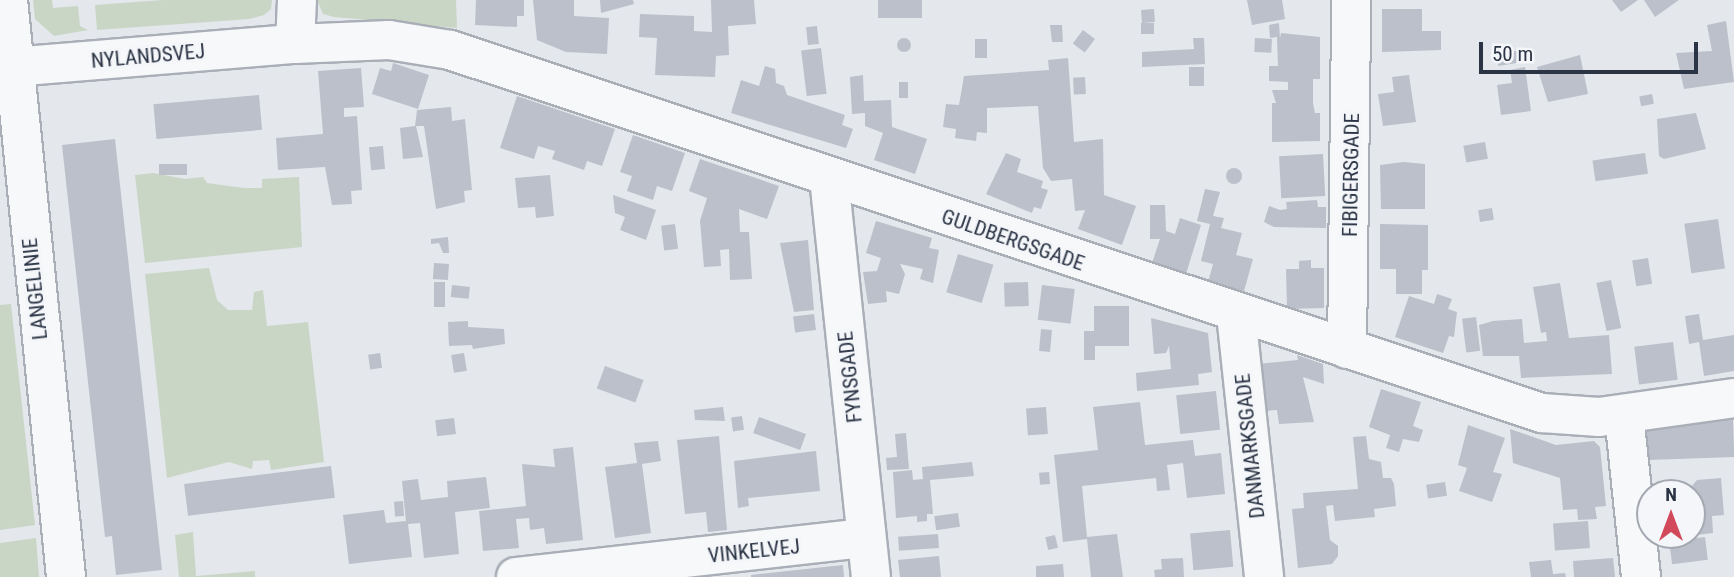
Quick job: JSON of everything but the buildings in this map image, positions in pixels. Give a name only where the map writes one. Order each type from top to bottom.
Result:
[{"type":"street","name":"LANGELINIE","points":[[8,0],[7,68],[66,577]]},
{"type":"street","points":[[295,44],[297,0]]},
{"type":"street","name":"FIBIGERSGADE","points":[[1347,349],[1351,0]]},
{"type":"street","name":"GULDBERGSGADE","points":[[295,44],[389,40],[450,50],[1236,314],[1542,413],[1575,418],[1624,415],[1734,398]]},
{"type":"street","name":"NYLANDSVEJ","points":[[7,68],[295,44]]},
{"type":"street","name":"FYNSGADE","points":[[830,178],[871,577]]},
{"type":"street","name":"DANMARKSGADE","points":[[1236,314],[1264,577]]},
{"type":"street","points":[[1624,415],[1641,577]]},
{"type":"street","name":"VINKELVEJ","points":[[516,577],[866,538]]},
{"type":"green space","points":[[33,0],[52,0],[53,8],[78,6],[80,26],[88,30],[54,36],[35,19]]},
{"type":"green space","points":[[163,0],[272,0],[271,9],[264,15],[249,19],[97,30],[95,5]]},
{"type":"green space","points":[[317,0],[456,0],[457,28],[334,17],[323,14]]},
{"type":"green space","points":[[153,173],[185,179],[203,177],[207,183],[244,188],[262,188],[262,179],[299,177],[302,247],[145,263],[135,175]]},
{"type":"green space","points":[[209,268],[217,300],[228,310],[252,310],[254,292],[263,290],[267,326],[308,322],[324,462],[271,470],[269,460],[253,461],[252,469],[229,462],[167,478],[145,274]]},
{"type":"green space","points":[[11,304],[35,525],[0,530],[0,305]]},
{"type":"green space","points":[[193,532],[196,576],[255,571],[255,577],[179,577],[175,535]]},
{"type":"green space","points":[[36,538],[39,577],[0,577],[0,543]]}]
